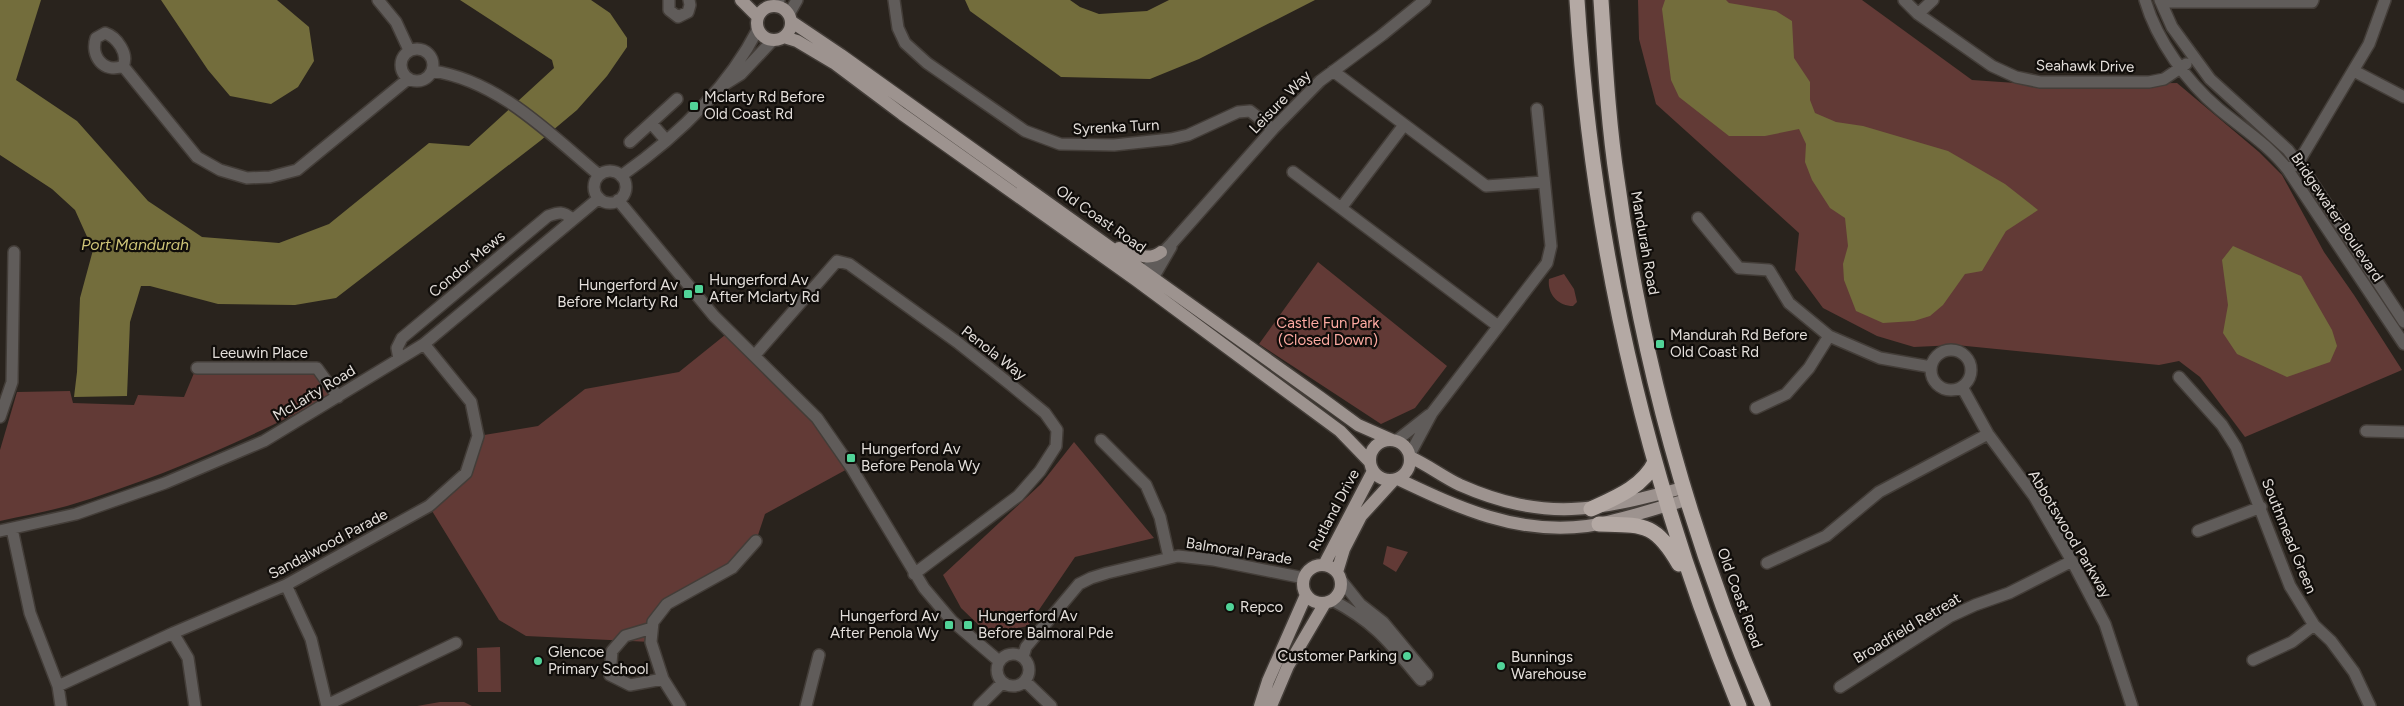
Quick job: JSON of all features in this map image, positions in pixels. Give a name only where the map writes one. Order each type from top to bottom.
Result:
[{"type":"highway","points":[[1577,0],[1582,73],[1602,224],[1629,362],[1665,499],[1694,589],[1739,706]]},
{"type":"highway","name":"Mandurah Road","points":[[1601,0],[1610,122],[1627,247],[1655,382],[1685,494]]},
{"type":"highway","points":[[1591,509],[1628,490],[1650,473],[1655,462]]},
{"type":"highway","name":"Old Coast Road","points":[[1685,494],[1733,634],[1763,706]]},
{"type":"highway","points":[[1599,524],[1640,525],[1651,529],[1670,548],[1694,589]]},
{"type":"main road","name":"Old Coast Road","points":[[741,0],[758,23],[764,37],[797,41],[834,63],[902,114],[1321,398],[1348,419],[1394,440]]},
{"type":"main road","name":"Old Coast Road","points":[[758,23],[761,12],[771,3],[784,9],[790,18],[1097,238],[1145,279],[1340,431],[1371,466]]},
{"type":"main road","points":[[778,38],[789,31],[790,18]]},
{"type":"main road","points":[[1097,238],[1144,257],[1156,256],[1161,252]]},
{"type":"main road","points":[[1665,499],[1599,524],[1546,527],[1479,515],[1395,480],[1381,479],[1371,466],[1372,450],[1386,440],[1394,440],[1404,445],[1410,456],[1461,485],[1509,503],[1550,510],[1591,509],[1665,499],[1685,494]]},
{"type":"main road","points":[[1395,480],[1406,473],[1410,456]]},
{"type":"main road","name":"Rutland Drive","points":[[1324,565],[1371,466]]},
{"type":"main road","name":"Rutland Drive","points":[[1338,576],[1344,549],[1361,516],[1395,480]]},
{"type":"main road","points":[[1271,706],[1288,666],[1328,601],[1338,594],[1338,576],[1324,565],[1310,569],[1304,578],[1303,589],[1306,595],[1318,602],[1328,601]]},
{"type":"main road","points":[[1260,706],[1268,681],[1306,595]]},
{"type":"street","points":[[378,0],[396,22],[409,50]]},
{"type":"street","points":[[669,0],[669,10],[678,16],[688,12],[689,0]]},
{"type":"street","points":[[790,18],[797,0]]},
{"type":"street","name":"Syrenka Turn","points":[[894,0],[898,28],[905,42],[927,63],[1025,131],[1060,144],[1114,145],[1171,139],[1188,134],[1238,112],[1250,111],[1273,129]]},
{"type":"street","name":"Leisure Way","points":[[1145,279],[1172,243],[1273,129],[1320,81],[1382,36],[1425,0]]},
{"type":"street","name":"Seahawk Drive","points":[[1904,0],[1918,14],[1992,66],[2027,80],[2149,82],[2164,79],[2193,58]]},
{"type":"street","points":[[1918,14],[1933,0]]},
{"type":"street","name":"Bridgewater Boulevard","points":[[2145,0],[2158,35],[2181,67],[2202,93],[2278,156],[2293,166],[2374,276],[2404,322]]},
{"type":"street","points":[[2160,1],[2312,2],[2313,0]]},
{"type":"street","points":[[2293,166],[2354,71],[2369,44],[2385,0]]},
{"type":"street","name":"Bridgewater Boulevard","points":[[2160,1],[2172,28],[2210,79],[2288,150],[2293,166],[2363,283],[2404,344]]},
{"type":"street","points":[[721,87],[758,23]]},
{"type":"street","points":[[621,176],[666,140],[721,87],[741,74],[778,38]]},
{"type":"street","points":[[419,49],[430,55],[433,63],[432,71],[425,79],[416,81],[408,79],[403,73],[400,64],[409,50],[419,49]]},
{"type":"street","points":[[123,66],[198,156],[220,170],[247,178],[270,177],[297,170],[408,79]]},
{"type":"street","points":[[432,71],[452,74],[478,84],[512,105],[599,176]]},
{"type":"street","points":[[1333,71],[1486,186],[1544,182]]},
{"type":"street","points":[[2354,71],[2404,97]]},
{"type":"street","points":[[630,142],[677,99]]},
{"type":"street","points":[[1410,456],[1432,413],[1547,264],[1551,246],[1537,108]]},
{"type":"street","points":[[651,123],[666,140]]},
{"type":"street","points":[[1341,208],[1404,125]]},
{"type":"street","points":[[613,171],[621,176],[625,189],[618,200],[608,202],[599,198],[594,184],[599,176],[613,171]]},
{"type":"street","points":[[1293,172],[1498,326]]},
{"type":"street","name":"McLarty Road","points":[[0,531],[76,514],[165,483],[264,441],[424,344],[599,198]]},
{"type":"street","points":[[618,200],[696,295],[795,394],[832,437],[914,574],[952,620],[999,661]]},
{"type":"street","name":"Condor Mews","points":[[399,359],[397,348],[402,338],[548,216],[559,212],[565,213],[572,219]]},
{"type":"street","points":[[1698,218],[1739,268],[1769,270],[1789,303],[1829,336],[1880,358],[1931,367]]},
{"type":"street","name":"Leisure Way","points":[[1145,279],[1161,252],[1172,243]]},
{"type":"street","points":[[0,418],[12,382],[14,252]]},
{"type":"street","name":"Penola Way","points":[[755,355],[837,261],[843,262],[849,264],[957,342],[1045,413],[1057,430],[1056,446],[1040,471],[1018,496],[995,515],[914,574]]},
{"type":"street","points":[[2363,283],[2374,276]]},
{"type":"street","points":[[1756,408],[1786,394],[1809,368],[1829,336]]},
{"type":"street","name":"Sandalwood Parade","points":[[58,686],[286,585],[429,506],[466,474],[478,436],[471,402],[424,344]]},
{"type":"street","points":[[1953,350],[1962,354],[1969,361],[1971,370],[1969,380],[1962,387],[1952,390],[1938,386],[1932,377],[1931,367],[1935,358],[1943,352],[1953,350]]},
{"type":"street","name":"Leeuwin Place","points":[[197,368],[317,368],[338,397]]},
{"type":"street","name":"Southmead Green","points":[[2179,378],[2222,425],[2236,447],[2261,507],[2290,586],[2314,625],[2330,641],[2354,672],[2370,706]]},
{"type":"street","name":"Abbotswood Parkway","points":[[1962,387],[1988,434],[2034,496],[2072,560],[2105,624],[2132,706]]},
{"type":"street","points":[[1394,440],[1432,413]]},
{"type":"street","points":[[2366,431],[2404,432]]},
{"type":"street","points":[[1767,563],[1826,536],[1879,492],[1988,434]]},
{"type":"street","name":"Balmoral Parade","points":[[1101,440],[1146,485],[1160,517],[1169,557]]},
{"type":"street","points":[[2198,531],[2261,507]]},
{"type":"street","points":[[12,529],[30,613],[58,686],[61,706]]},
{"type":"street","points":[[680,706],[663,679],[651,642],[653,622],[667,604],[732,568],[756,541]]},
{"type":"street","name":"Balmoral Parade","points":[[1023,657],[1026,647],[1084,580],[1169,557],[1194,557],[1286,572],[1304,578]]},
{"type":"street","name":"Broadfield Retreat","points":[[1840,686],[1949,617],[2009,593],[2072,560]]},
{"type":"street","points":[[1328,601],[1357,613],[1383,633],[1424,678],[1383,622],[1360,604],[1338,576]]},
{"type":"street","points":[[286,585],[311,639],[327,706],[456,643]]},
{"type":"street","points":[[2253,660],[2292,642],[2314,625]]},
{"type":"street","points":[[652,628],[625,636],[612,651],[610,676],[630,685],[663,679]]},
{"type":"street","points":[[174,633],[188,658],[195,706]]},
{"type":"street","points":[[1009,654],[1023,657],[1029,667],[1025,681],[1014,686],[1002,682],[996,672],[999,661],[1009,654]]},
{"type":"street","points":[[806,706],[819,655]]},
{"type":"street","points":[[1025,681],[1051,706]]},
{"type":"street","points":[[979,706],[1002,682]]},
{"type":"green space","points":[[1638,0],[1862,0],[1972,80],[2044,85],[2177,83],[2259,152],[2282,175],[2324,252],[2402,370],[2245,437],[2200,377],[2179,361],[2159,365],[1956,345],[1914,347],[1877,336],[1823,308],[1795,270],[1799,233],[1656,104],[1639,39]]},
{"type":"green space","name":"Castle Fun Park (Closed Down)","points":[[1318,262],[1447,366],[1415,408],[1381,424],[1259,344]]},
{"type":"green space","points":[[1564,274],[1574,289],[1577,302],[1573,306],[1558,301],[1550,290],[1549,279]]},
{"type":"green space","points":[[730,331],[790,388],[851,467],[765,514],[756,541],[732,568],[667,604],[651,642],[526,636],[499,620],[429,506],[466,473],[478,436],[538,426],[585,389],[679,372]]},
{"type":"green space","points":[[314,372],[332,395],[235,443],[101,495],[67,506],[0,521],[0,450],[17,392],[70,391],[73,403],[134,405],[138,395],[184,397],[194,373]]},
{"type":"green space","points":[[1074,442],[1154,538],[1075,557],[1028,626],[988,634],[961,608],[943,575],[1041,484]]},
{"type":"green space","points":[[1387,546],[1408,552],[1396,572],[1383,564]]},
{"type":"green space","points":[[500,647],[501,692],[478,692],[477,648]]},
{"type":"green space","points":[[440,702],[464,702],[472,706],[417,706]]},
{"type":"water","name":"Port Mandurah","points":[[0,0],[41,0],[16,80],[77,121],[148,201],[202,237],[279,243],[329,224],[429,143],[469,146],[554,68],[552,60],[460,0],[591,0],[610,13],[627,38],[627,47],[607,76],[577,110],[540,141],[336,298],[295,305],[218,304],[150,286],[141,286],[130,322],[127,396],[74,397],[80,298],[93,250],[75,210],[52,189],[0,155]]},
{"type":"water","points":[[161,0],[277,0],[309,27],[314,61],[298,87],[271,104],[230,96],[208,70]]},
{"type":"water","points":[[965,0],[1070,0],[1080,7],[1099,14],[1147,11],[1169,0],[1315,0],[1199,59],[1150,79],[1061,77],[970,11]]},
{"type":"water","points":[[1665,0],[1726,0],[1729,3],[1776,11],[1792,21],[1794,58],[1810,82],[1810,100],[1815,113],[1836,122],[1863,126],[1948,151],[2005,184],[2038,210],[2006,231],[1982,271],[1965,274],[1943,305],[1930,316],[1914,321],[1883,323],[1856,311],[1844,280],[1843,264],[1848,246],[1845,218],[1830,208],[1812,180],[1805,162],[1806,144],[1799,129],[1765,136],[1729,136],[1679,97],[1671,80],[1662,9]]},
{"type":"water","points":[[2233,246],[2301,276],[2332,330],[2337,346],[2330,362],[2287,377],[2237,354],[2223,333],[2228,305],[2222,260]]},
{"type":"place","name":"Mclarty Rd Before Old Coast Rd","points":[[694,106]]},
{"type":"place","name":"Hungerford Av After Mclarty Rd","points":[[699,289]]},
{"type":"place","name":"Hungerford Av Before Mclarty Rd","points":[[688,294]]},
{"type":"place","name":"Mandurah Rd Before Old Coast Rd","points":[[1660,344]]},
{"type":"place","name":"Hungerford Av Before Penola Wy","points":[[851,458]]},
{"type":"place","name":"Repco","points":[[1230,607]]},
{"type":"place","name":"Hungerford Av After Penola Wy","points":[[949,625]]},
{"type":"place","name":"Hungerford Av Before Balmoral Pde","points":[[968,625]]},
{"type":"place","name":"Customer Parking","points":[[1407,656]]},
{"type":"place","name":"Glencoe Primary School","points":[[538,661]]},
{"type":"place","name":"Bunnings Warehouse","points":[[1501,666]]}]
